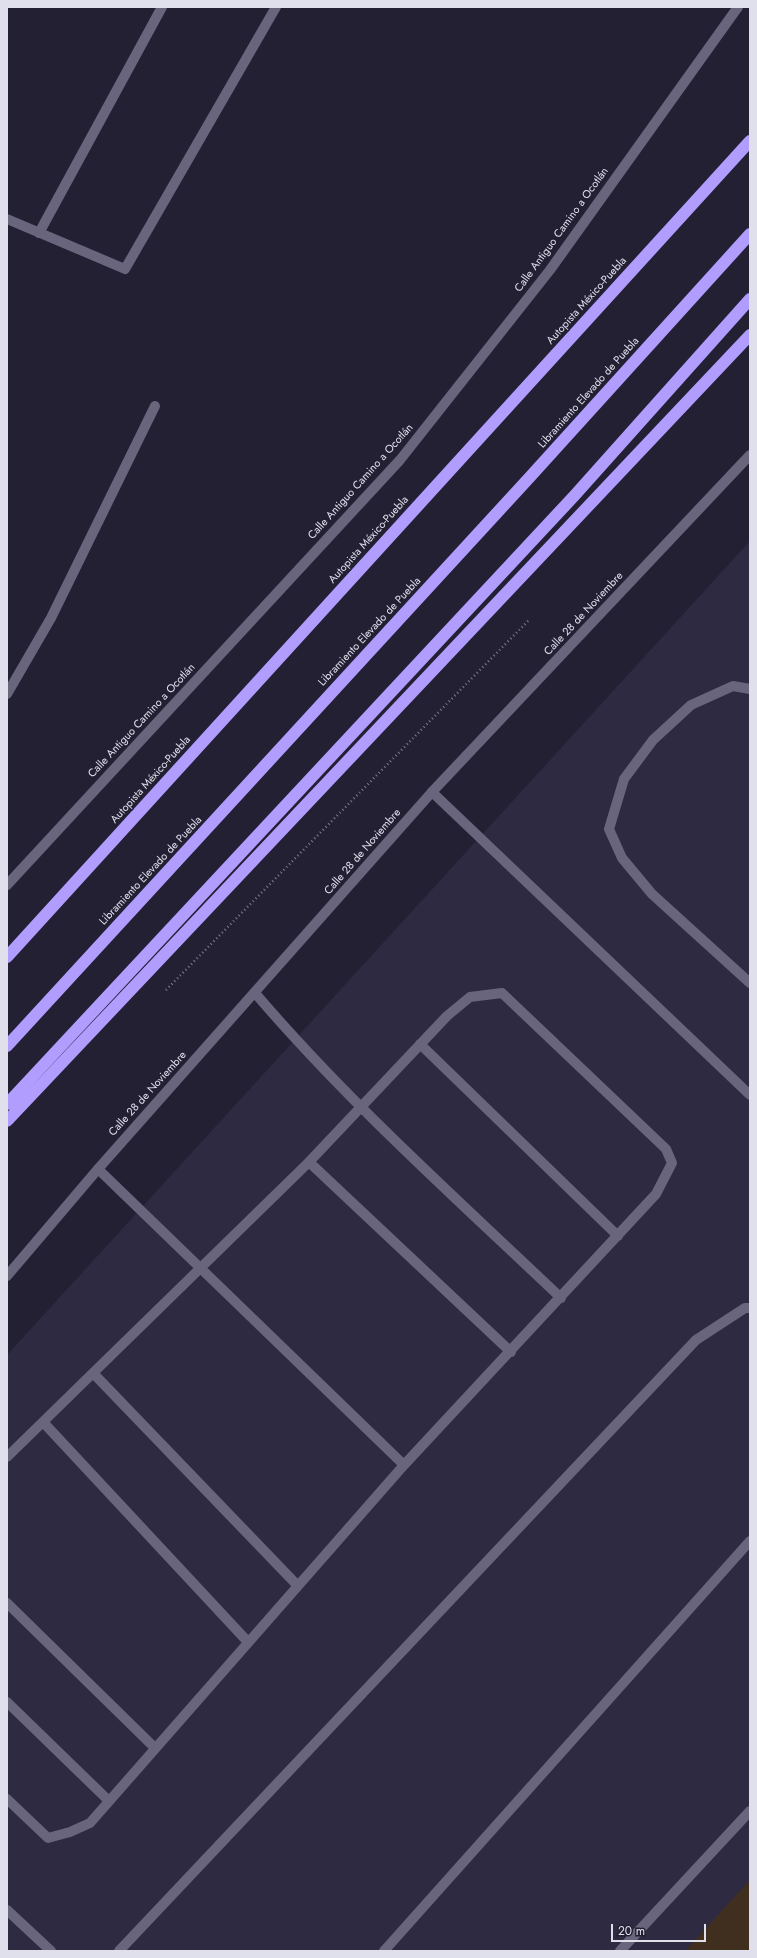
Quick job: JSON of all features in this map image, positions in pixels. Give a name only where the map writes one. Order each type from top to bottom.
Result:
[{"type":"highway","name":"Autopista México-Puebla","points":[[7,957],[750,141]]},
{"type":"highway","name":"Libramiento Elevado de Puebla","points":[[7,1046],[529,478],[750,234]]},
{"type":"highway","points":[[7,1104],[575,495],[750,299]]},
{"type":"highway","points":[[7,1121],[750,335]]},
{"type":"street","points":[[39,233],[162,7]]},
{"type":"street","points":[[7,219],[125,269],[276,7]]},
{"type":"street","name":"Calle Antiguo Camino a Ocotlán","points":[[7,885],[400,460],[550,270],[738,7]]},
{"type":"street","points":[[7,694],[51,618],[155,406]]},
{"type":"street","name":"Calle 28 de Noviembre","points":[[7,1276],[98,1169],[432,792],[750,455]]},
{"type":"street","points":[[750,689],[733,686],[691,705],[653,740],[624,779],[609,829],[622,858],[652,894],[750,983]]},
{"type":"street","points":[[432,792],[750,1094]]},
{"type":"street","points":[[255,993],[290,1034],[361,1107],[561,1298]]},
{"type":"street","points":[[7,1458],[200,1267],[309,1162],[447,1016],[470,997],[502,993],[666,1149],[672,1163],[656,1194],[511,1352],[404,1465],[90,1823],[70,1832],[48,1838],[7,1799]]},
{"type":"street","points":[[420,1044],[618,1236]]},
{"type":"street","points":[[309,1162],[511,1352]]},
{"type":"street","points":[[98,1169],[404,1465]]},
{"type":"street","points":[[119,1951],[696,1340],[744,1308],[750,1308]]},
{"type":"street","points":[[93,1373],[298,1586]]},
{"type":"street","points":[[43,1422],[248,1642]]},
{"type":"street","points":[[384,1951],[750,1541]]},
{"type":"street","points":[[7,1603],[155,1748]]},
{"type":"street","points":[[7,1702],[109,1801]]},
{"type":"street","points":[[620,1951],[750,1811]]},
{"type":"street","points":[[7,1910],[51,1951]]},
{"type":"path","points":[[166,990],[530,619]]},
{"type":"shaded area","points":[[750,541],[750,1951],[7,1951],[7,1355]]},
{"type":"building","points":[[750,1880],[750,1951],[685,1951]]}]
